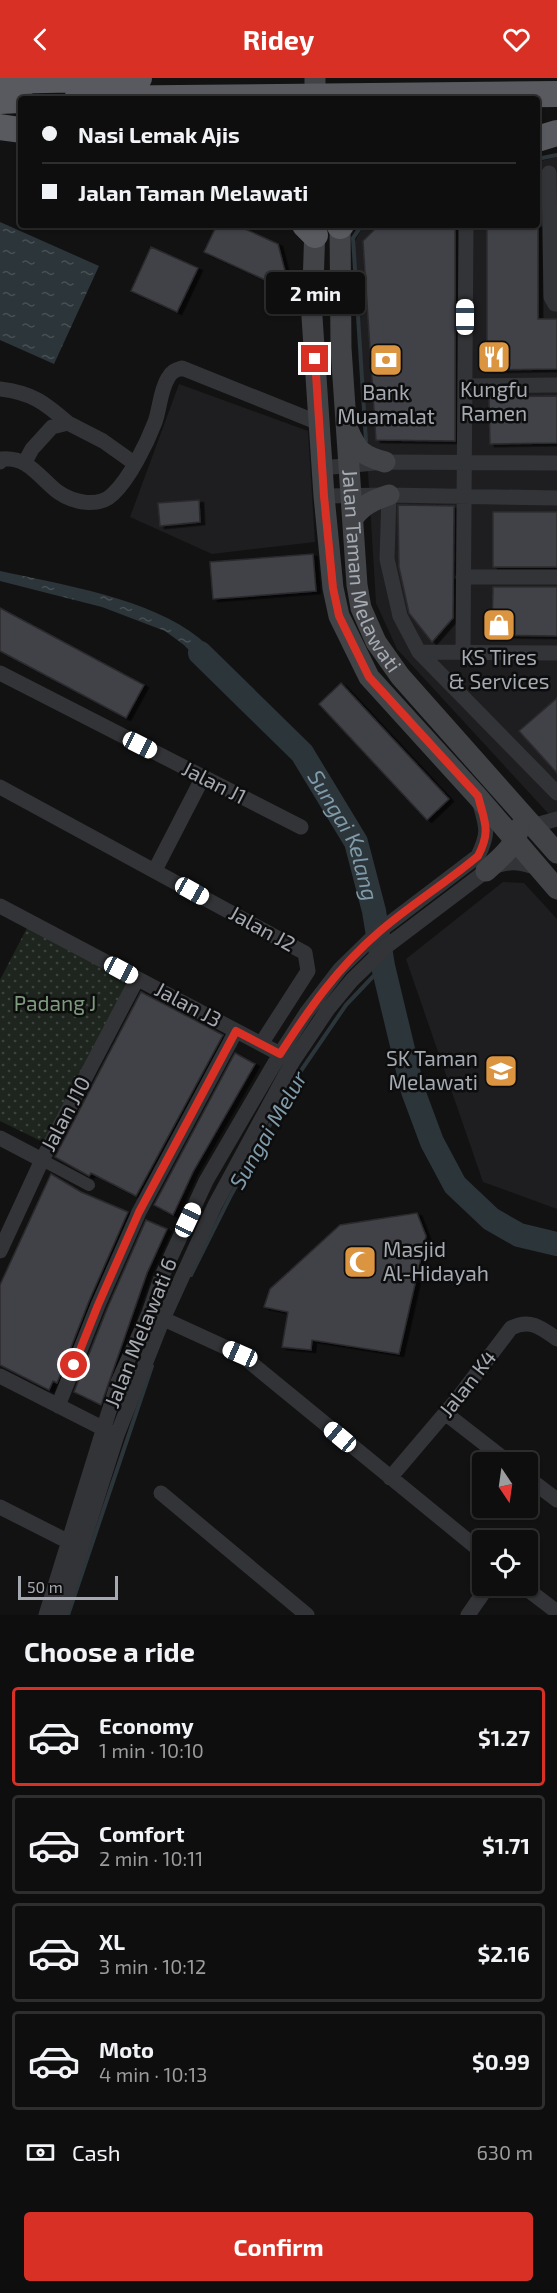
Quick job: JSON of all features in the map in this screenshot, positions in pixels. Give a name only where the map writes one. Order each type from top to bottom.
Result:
[{"type":"highway","points":[[281,78],[284,86],[282,96]]},
{"type":"highway","points":[[381,78],[381,96]]},
{"type":"highway","points":[[0,81],[146,88],[462,95],[557,94]]},
{"type":"highway","points":[[96,96],[146,88]]},
{"type":"highway","points":[[0,101],[18,100]]},
{"type":"highway","points":[[0,127],[18,130]]},
{"type":"highway","points":[[540,133],[557,133]]},
{"type":"highway","points":[[540,138],[557,133]]},
{"type":"main road","points":[[315,78],[315,96]]},
{"type":"main road","points":[[339,78],[339,96]]},
{"type":"main road","name":"Jalan Taman Melawati","points":[[326,228],[312,317],[324,496],[334,594],[339,616],[369,677],[478,796],[557,889]]},
{"type":"main road","name":"Jalan Taman Melawati","points":[[326,228],[341,348],[357,585],[362,608],[376,642],[400,676],[557,853]]},
{"type":"main road","points":[[346,426],[354,444],[367,457],[385,462]]},
{"type":"main road","points":[[353,518],[362,506],[374,499],[389,495]]},
{"type":"main road","points":[[486,871],[515,840],[520,819],[517,807]]},
{"type":"street","points":[[548,173],[551,297],[557,304]]},
{"type":"street","points":[[463,652],[466,228]]},
{"type":"street","points":[[0,462],[1,459],[10,458],[25,462],[58,492],[79,501],[99,503],[112,495],[123,482],[155,422],[166,380],[171,372],[182,368],[319,423]]},
{"type":"street","points":[[465,386],[557,385]]},
{"type":"street","points":[[0,389],[29,395],[45,402],[68,423],[103,441],[134,464]]},
{"type":"street","points":[[25,462],[32,449],[52,427],[68,423]]},
{"type":"street","points":[[322,468],[385,462],[557,463]]},
{"type":"street","points":[[389,495],[387,559],[400,616],[419,652],[557,793]]},
{"type":"street","points":[[324,496],[557,498]]},
{"type":"street","points":[[463,577],[557,577]]},
{"type":"street","points":[[419,652],[557,653]]},
{"type":"street","name":"Jalan J1","points":[[0,673],[301,827]]},
{"type":"street","points":[[154,870],[203,777]]},
{"type":"street","name":"Jalan J2","points":[[0,787],[305,953],[308,971],[261,1044]]},
{"type":"street","name":"Jalan Melawati 6","points":[[156,1316],[161,1278],[206,1181],[280,1054],[307,1012],[340,969],[378,932],[478,856],[487,839],[478,796]]},
{"type":"street","points":[[532,826],[557,819]]},
{"type":"street","name":"Jalan Melawati 6","points":[[46,1615],[74,1545],[110,1432],[118,1382],[293,1061],[328,1009],[352,980],[387,946],[432,911],[486,871],[508,862],[540,869]]},
{"type":"street","name":"Jalan J3","points":[[0,906],[280,1054]]},
{"type":"street","name":"Jalan J10","points":[[0,1251],[42,1160],[137,979]]},
{"type":"street","points":[[58,1406],[98,1305],[139,1212],[236,1031]]},
{"type":"street","points":[[0,1138],[89,1185]]},
{"type":"street","points":[[156,1316],[240,1354],[472,1544]]},
{"type":"street","name":"Jalan K4","points":[[390,1478],[445,1413],[511,1328],[519,1324],[538,1325],[557,1339]]},
{"type":"street","points":[[0,1376],[110,1432]]},
{"type":"street","points":[[445,1413],[495,1452]]},
{"type":"street","points":[[538,1486],[557,1500]]},
{"type":"street","points":[[161,1493],[307,1615]]},
{"type":"street","points":[[0,1507],[74,1545]]},
{"type":"street","name":"Jalan Melawati 6","points":[[60,1615],[74,1545]]},
{"type":"street","points":[[468,1615],[481,1596]]},
{"type":"street","points":[[536,1596],[557,1612]]},
{"type":"shaded area","points":[[557,157],[557,823],[397,649],[376,603],[354,243],[362,228],[540,228],[540,161]]},
{"type":"shaded area","points":[[179,384],[308,431],[315,542],[212,554],[130,517]]},
{"type":"shaded area","name":"SK Taman Melawati","points":[[503,882],[524,883],[557,919],[557,1209],[483,1182],[406,959]]},
{"type":"green space","name":"Padang J","points":[[28,926],[131,979],[45,1143],[0,1121],[0,980]]},
{"type":"water","points":[[0,222],[99,266],[54,364],[0,340]]},
{"type":"water","points":[[0,571],[104,595],[157,613],[179,624],[199,638],[225,670],[220,678],[165,631],[102,607],[0,581]]},
{"type":"building","points":[[216,228],[243,228],[278,244],[285,271],[274,284],[204,252]]},
{"type":"building","points":[[376,228],[455,228],[455,441],[376,440],[363,241]]},
{"type":"building","points":[[487,228],[538,228],[538,319],[557,319],[557,369],[487,370]]},
{"type":"building","points":[[151,247],[198,268],[177,312],[131,291]]},
{"type":"building","points":[[557,396],[557,443],[490,444],[489,397]]},
{"type":"building","points":[[199,500],[200,522],[160,526],[158,503]]},
{"type":"building","points":[[398,505],[454,506],[453,618],[432,642],[409,613],[399,567]]},
{"type":"building","points":[[493,512],[557,512],[557,567],[493,567]]},
{"type":"building","points":[[313,554],[316,591],[213,599],[210,562]]},
{"type":"building","points":[[493,587],[557,587],[557,636],[492,635]]},
{"type":"building","points":[[0,608],[144,685],[126,718],[0,651]]},
{"type":"building","points":[[341,683],[449,799],[427,820],[319,704]]},
{"type":"building","points":[[557,698],[557,773],[519,731]]},
{"type":"building","points":[[141,992],[223,1035],[136,1196],[91,1173],[89,1176],[55,1157]]},
{"type":"building","points":[[235,1053],[255,1064],[193,1172],[173,1215],[154,1205]]},
{"type":"building","points":[[51,1174],[81,1192],[128,1212],[89,1301],[57,1383],[53,1381],[49,1390],[0,1365],[0,1285]]},
{"type":"building","name":"Masjid Al-Hidayah","points":[[417,1213],[426,1236],[399,1354],[312,1340],[311,1350],[282,1347],[288,1312],[264,1307],[270,1289],[340,1225]]},
{"type":"building","points":[[146,1220],[167,1229],[147,1273],[101,1405],[74,1392]]},
{"type":"waterway","points":[[540,158],[557,155]]},
{"type":"waterway","points":[[360,228],[353,238],[366,441]]},
{"type":"waterway","name":"Sungai Kelang","points":[[200,653],[302,753],[356,842],[374,911],[383,966],[413,1091],[432,1142],[455,1185],[491,1219],[519,1235],[557,1244]]},
{"type":"waterway","name":"Sungai Melur","points":[[191,1275],[230,1197],[296,1078],[346,1005],[383,966]]},
{"type":"waterway","name":"Sungai Melur","points":[[68,1615],[152,1366]]},
{"type":"place","name":"Kungfu Ramen","points":[[494,357]]},
{"type":"place","name":"Bank Muamalat","points":[[386,360]]},
{"type":"place","name":"KS Tires & Services","points":[[499,625]]},
{"type":"place","name":"SK Taman Melawati","points":[[501,1071]]},
{"type":"place","name":"Masjid Al-Hidayah","points":[[360,1262]]},
{"type":"route","points":[[74,1365],[139,1212],[236,1031],[280,1054],[307,1012],[340,969],[378,932],[478,856],[487,839],[478,796],[369,677],[339,616],[333,588],[324,496],[315,359]]}]
